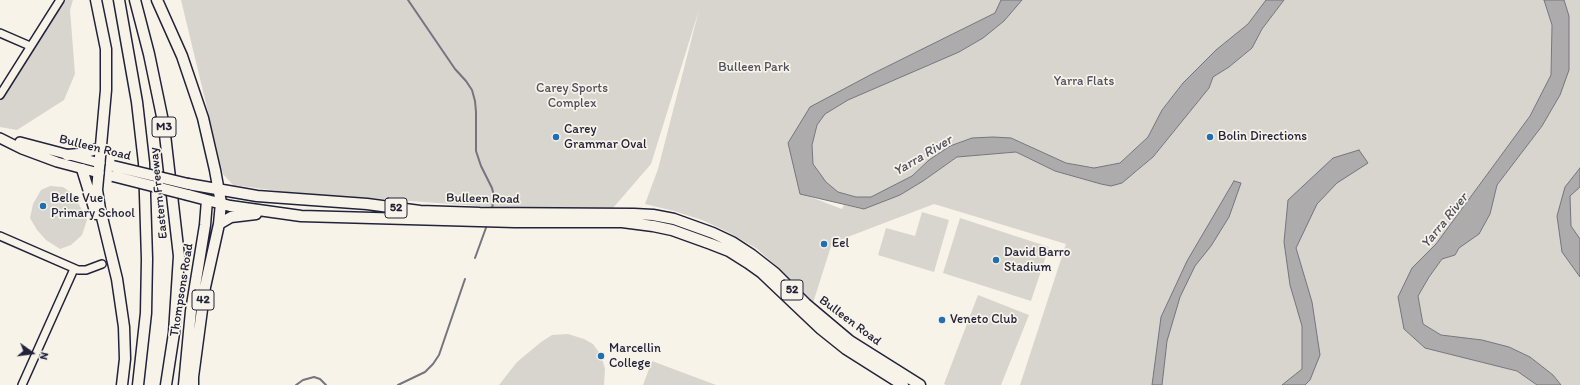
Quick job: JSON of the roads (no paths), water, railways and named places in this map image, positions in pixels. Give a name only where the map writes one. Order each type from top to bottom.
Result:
[{"type":"highway","points":[[96,0],[106,49],[106,90],[98,198],[117,279],[124,327],[125,359],[122,385]]},
{"type":"highway","name":"Eastern Freeway","points":[[119,0],[137,102],[144,163],[147,260],[146,313],[138,385]]},
{"type":"highway","name":"Eastern Freeway","points":[[135,0],[149,54],[164,126],[179,256],[174,333],[166,385]]},
{"type":"highway","name":"Thompsons Road","points":[[157,0],[182,56],[203,118],[219,190],[219,224],[205,287],[193,385]]},
{"type":"highway","points":[[67,155],[79,154],[101,148]]},
{"type":"highway","name":"Bulleen Road","points":[[100,163],[219,190],[276,197],[353,203],[420,211],[515,218],[634,223],[672,230],[729,251],[748,262],[762,273],[821,329],[846,349],[903,385]]},
{"type":"highway","points":[[82,169],[117,279]]},
{"type":"highway","name":"Bulleen Road","points":[[99,173],[220,203],[293,215],[319,217],[515,218],[653,215],[674,219],[713,233],[732,242],[775,273],[806,304],[850,341],[920,385]]},
{"type":"highway","name":"Thompsons Road","points":[[184,385],[191,311],[205,225],[207,200]]},
{"type":"highway","points":[[219,224],[238,215],[270,212]]},
{"type":"highway","name":"Eastern Freeway","points":[[135,385],[140,361],[146,313]]},
{"type":"main road","name":"Bulleen Road","points":[[0,137],[100,163]]},
{"type":"main road","name":"Bulleen Road","points":[[0,137],[22,149],[51,160],[99,173]]},
{"type":"street","points":[[0,95],[60,0]]},
{"type":"street","points":[[0,33],[30,46]]},
{"type":"street","points":[[0,236],[74,269],[84,271],[102,264]]},
{"type":"street","points":[[22,385],[74,269]]},
{"type":"waterway","points":[[408,0],[455,69],[472,90],[476,112],[476,151],[481,166],[492,188],[494,196],[492,209]]},
{"type":"waterway","points":[[475,258],[487,225]]},
{"type":"waterway","points":[[398,385],[425,372],[439,355],[465,279]]},
{"type":"waterway","points":[[296,385],[303,380],[314,377],[320,379],[326,385]]},
{"type":"place","name":"Carey Grammar Oval","points":[[556,137]]},
{"type":"place","name":"Bolin Directions","points":[[1210,137]]},
{"type":"place","name":"Belle Vue Primary School","points":[[43,206]]},
{"type":"place","name":"Eel","points":[[824,244]]},
{"type":"place","name":"David Barro Stadium","points":[[996,260]]},
{"type":"place","name":"Veneto Club","points":[[942,320]]},
{"type":"place","name":"Marcellin College","points":[[601,356]]},
{"type":"park label","name":"Bulleen Park","points":[[754,68]]},
{"type":"park label","name":"Yarra Flats","points":[[1084,82]]},
{"type":"park label","name":"Carey Sports Complex","points":[[572,96]]},
{"type":"water label","name":"Yarra River","points":[[923,156]]},
{"type":"water label","name":"Yarra River","points":[[1445,221]]}]
